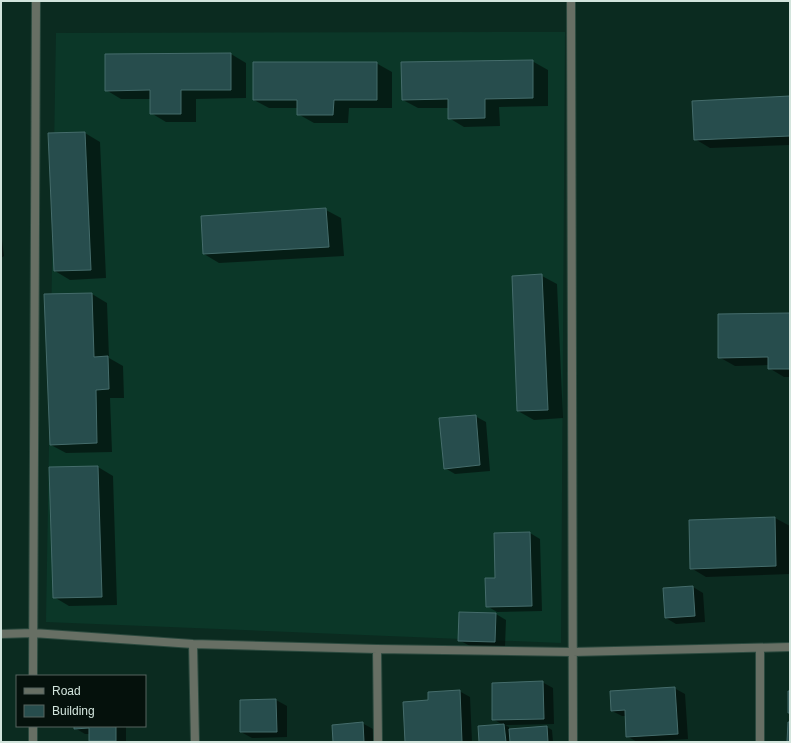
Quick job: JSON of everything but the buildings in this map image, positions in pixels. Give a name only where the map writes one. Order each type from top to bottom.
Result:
[{"type":"street","points":[[33,675],[36,1]]},
{"type":"street","points":[[571,1],[573,742]]},
{"type":"street","points":[[1,634],[33,633],[193,644],[377,650],[572,652],[790,647]]},
{"type":"street","points":[[193,644],[195,742]]},
{"type":"street","points":[[760,648],[760,742]]},
{"type":"street","points":[[377,650],[378,742]]},
{"type":"street","points":[[33,727],[33,742]]},
{"type":"shaded area","points":[[565,32],[561,643],[46,622],[56,33]]}]
